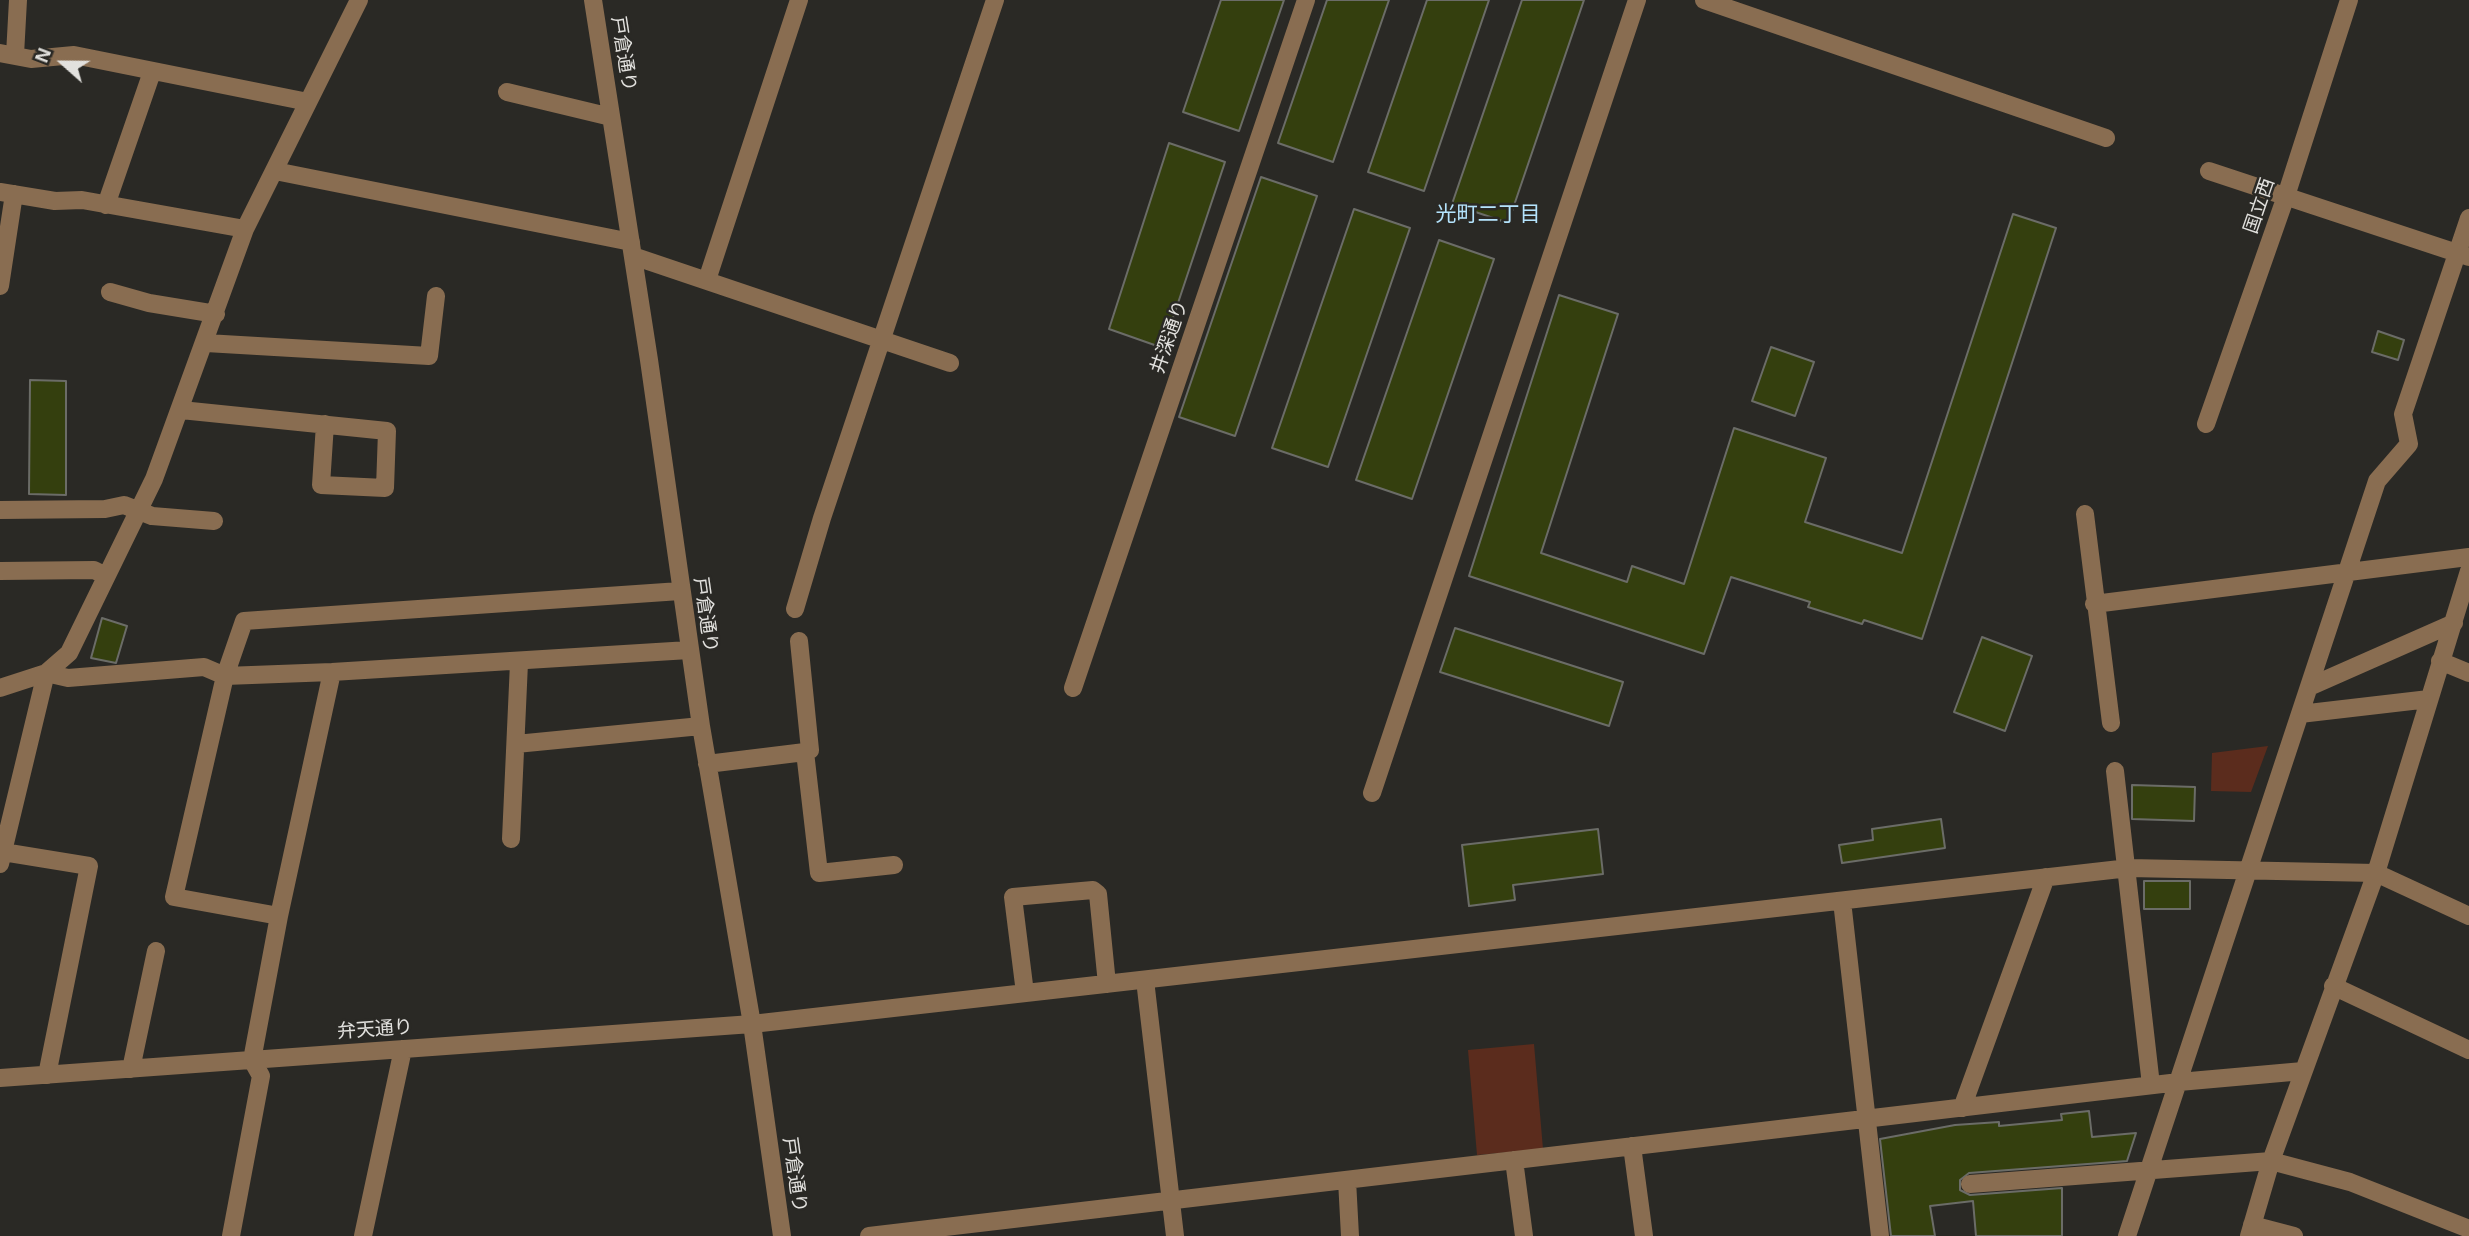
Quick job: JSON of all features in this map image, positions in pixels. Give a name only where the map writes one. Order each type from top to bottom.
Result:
[{"type":"street","points":[[18,0],[7,54],[31,59],[74,55],[309,102]]},
{"type":"street","points":[[0,688],[46,673],[69,653],[139,511],[181,410],[245,229],[359,0]]},
{"type":"street","name":"戸倉通り","points":[[593,0],[632,249],[689,650],[752,1024],[782,1236]]},
{"type":"street","points":[[597,26],[607,0]]},
{"type":"street","points":[[706,280],[799,0]]},
{"type":"street","points":[[795,609],[995,0]]},
{"type":"street","name":"井深通り","points":[[1073,688],[1306,0]]},
{"type":"street","points":[[1372,793],[1637,0]]},
{"type":"street","points":[[1704,0],[2106,138]]},
{"type":"street","name":"国立西","points":[[2206,424],[2286,196],[2349,0]]},
{"type":"street","points":[[106,205],[152,72]]},
{"type":"street","points":[[506,92],[611,117]]},
{"type":"street","points":[[275,171],[632,249],[706,280],[950,363]]},
{"type":"street","points":[[2209,171],[2463,255]]},
{"type":"street","points":[[0,286],[7,193],[106,205],[245,229]]},
{"type":"street","points":[[2127,1236],[2377,481],[2409,444],[2403,414],[2463,255],[2469,218]]},
{"type":"street","points":[[110,292],[149,303],[216,314]]},
{"type":"street","points":[[206,342],[216,346],[429,356],[436,296]]},
{"type":"street","points":[[181,410],[387,430],[385,488],[321,485],[325,424]]},
{"type":"street","points":[[0,510],[105,509],[124,505],[152,516],[214,521]]},
{"type":"street","points":[[2085,514],[2094,604],[2111,723]]},
{"type":"street","points":[[2094,604],[2469,558]]},
{"type":"street","points":[[0,570],[94,570],[106,576]]},
{"type":"street","points":[[2294,1236],[2250,1230],[2271,1161],[2376,873],[2469,571]]},
{"type":"street","points":[[279,916],[174,897],[225,676],[244,621],[680,590]]},
{"type":"street","points":[[2309,687],[2454,623]]},
{"type":"street","points":[[708,764],[810,750],[799,641]]},
{"type":"street","points":[[46,673],[68,678],[204,667],[225,676],[519,663],[689,650]]},
{"type":"street","points":[[2440,661],[2469,673]]},
{"type":"street","points":[[511,839],[519,663]]},
{"type":"street","points":[[231,1236],[261,1076],[253,1060],[279,916],[332,672]]},
{"type":"street","points":[[46,673],[1,858],[89,866],[47,1075]]},
{"type":"street","points":[[2300,715],[2429,699]]},
{"type":"street","points":[[516,744],[701,726]]},
{"type":"street","points":[[805,752],[819,873],[894,865]]},
{"type":"street","points":[[2115,771],[2129,868],[2151,1085]]},
{"type":"street","name":"弁天通り","points":[[0,1078],[752,1024],[2129,868],[2376,873]]},
{"type":"street","points":[[2376,873],[2469,916]]},
{"type":"street","points":[[1962,1108],[2046,877]]},
{"type":"street","points":[[1025,993],[1013,897],[1093,890],[1098,894],[1107,984]]},
{"type":"street","points":[[1842,901],[1864,1119],[1880,1236]]},
{"type":"street","points":[[131,1069],[156,951]]},
{"type":"street","points":[[1145,979],[1175,1236]]},
{"type":"street","points":[[2333,986],[2469,1050]]},
{"type":"street","points":[[363,1236],[403,1049]]},
{"type":"street","points":[[869,1236],[2151,1085],[2303,1071]]},
{"type":"street","points":[[1632,1146],[1644,1236]]},
{"type":"street","points":[[1514,1160],[1524,1236]]},
{"type":"street","points":[[1970,1184],[2150,1168],[2271,1161],[2350,1182],[2469,1229]]},
{"type":"street","points":[[1347,1180],[1350,1236]]},
{"type":"shaded area","points":[[2268,746],[2251,792],[2211,791],[2212,753]]},
{"type":"shaded area","points":[[1534,1044],[1543,1149],[1477,1155],[1468,1050]]},
{"type":"building","points":[[1221,0],[1284,0],[1239,131],[1183,112]]},
{"type":"building","points":[[1327,0],[1389,0],[1333,162],[1278,143]]},
{"type":"building","points":[[1427,0],[1489,0],[1424,191],[1368,172]]},
{"type":"building","points":[[1522,0],[1584,0],[1508,223],[1452,204]]},
{"type":"building","points":[[1169,143],[1225,162],[1163,348],[1109,329]]},
{"type":"building","points":[[1261,177],[1317,196],[1235,436],[1179,417]]},
{"type":"building","points":[[1354,209],[1410,228],[1328,467],[1272,448]]},
{"type":"building","points":[[2013,214],[2056,228],[1922,639],[1864,620],[1862,624],[1808,607],[1810,602],[1731,577],[1704,654],[1469,576],[1559,295],[1618,314],[1541,553],[1627,582],[1632,566],[1684,584],[1734,428],[1826,458],[1805,522],[1902,553]]},
{"type":"building","points":[[1439,240],[1494,259],[1412,499],[1356,480]]},
{"type":"building","points":[[2378,331],[2404,340],[2398,360],[2372,352]]},
{"type":"building","points":[[1771,347],[1814,362],[1795,416],[1752,401]]},
{"type":"building","points":[[30,380],[66,381],[66,495],[29,494]]},
{"type":"building","points":[[102,618],[127,626],[116,663],[91,658]]},
{"type":"building","points":[[1455,628],[1623,682],[1609,726],[1440,672]]},
{"type":"building","points":[[1982,637],[2032,656],[2005,731],[1954,712]]},
{"type":"building","points":[[2132,785],[2195,787],[2194,821],[2132,819]]},
{"type":"building","points":[[1941,819],[1945,848],[1842,863],[1839,845],[1873,840],[1872,829]]},
{"type":"building","points":[[1598,829],[1603,874],[1513,885],[1515,900],[1469,906],[1462,845]]},
{"type":"building","points":[[2144,881],[2190,881],[2190,909],[2144,909]]},
{"type":"building","points":[[2089,1111],[2092,1137],[2136,1133],[2127,1161],[1969,1173],[1960,1180],[1960,1190],[1970,1195],[2062,1188],[2062,1236],[1976,1236],[1973,1201],[1930,1206],[1935,1236],[1891,1236],[1880,1139],[1955,1125],[1999,1122],[1999,1126],[2062,1120],[2061,1114]]},
{"type":"district","name":"光町二丁目","points":[[1488,215]]}]
